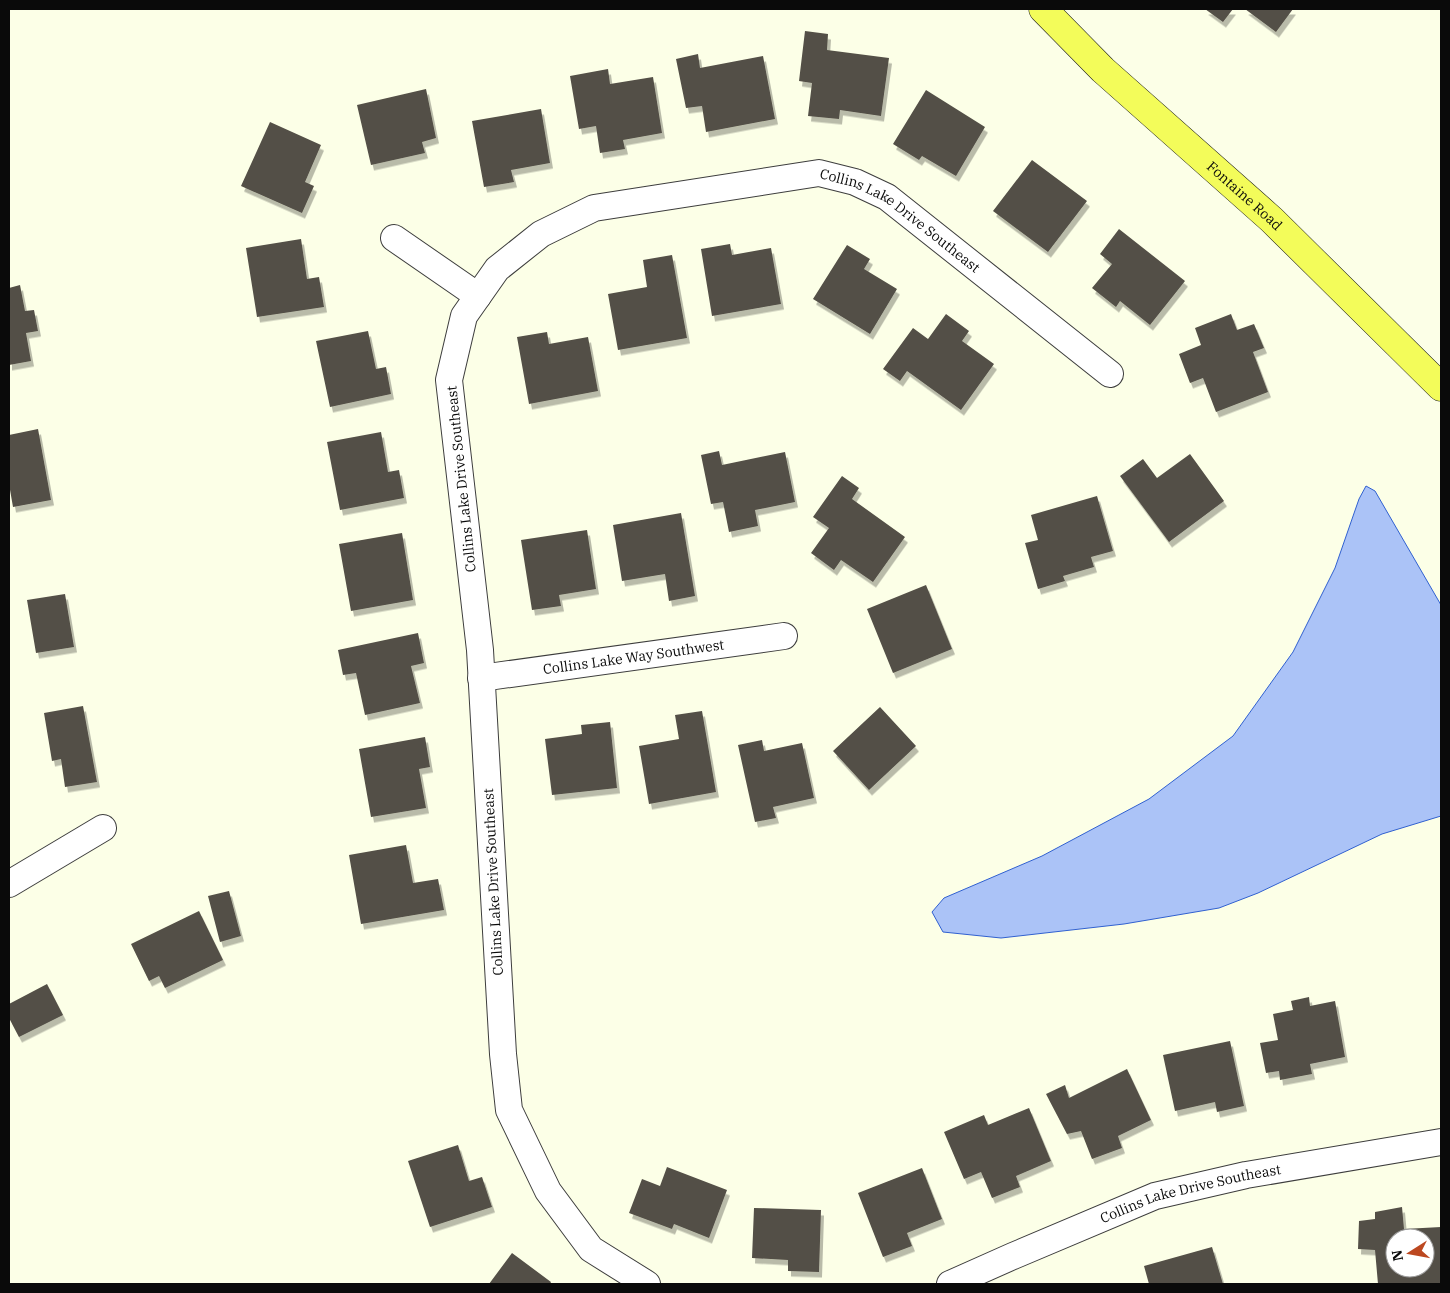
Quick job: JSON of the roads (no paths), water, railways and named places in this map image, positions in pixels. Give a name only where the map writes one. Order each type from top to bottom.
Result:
[{"type":"main road","name":"Fontaine Road","points":[[1043,9],[1102,70],[1272,220],[1441,387]]},
{"type":"street","name":"Collins Lake Drive Southeast","points":[[647,1284],[591,1250],[548,1191],[509,1110],[503,1054],[480,650],[449,380],[464,316],[497,269],[541,234],[594,208],[819,173],[856,182],[887,197],[1110,374]]},
{"type":"street","points":[[394,238],[478,296]]},
{"type":"street","name":"Collins Lake Way Southwest","points":[[482,678],[784,636]]},
{"type":"street","points":[[9,884],[103,828]]},
{"type":"street","name":"Collins Lake Drive Southeast","points":[[950,1284],[1155,1196],[1246,1175],[1441,1142]]},
{"type":"water","points":[[1366,486],[1375,491],[1441,605],[1441,816],[1382,834],[1258,893],[1219,908],[1124,924],[1001,938],[943,932],[932,912],[944,898],[1042,856],[1149,799],[1233,736],[1293,652],[1335,568],[1359,499]]}]
